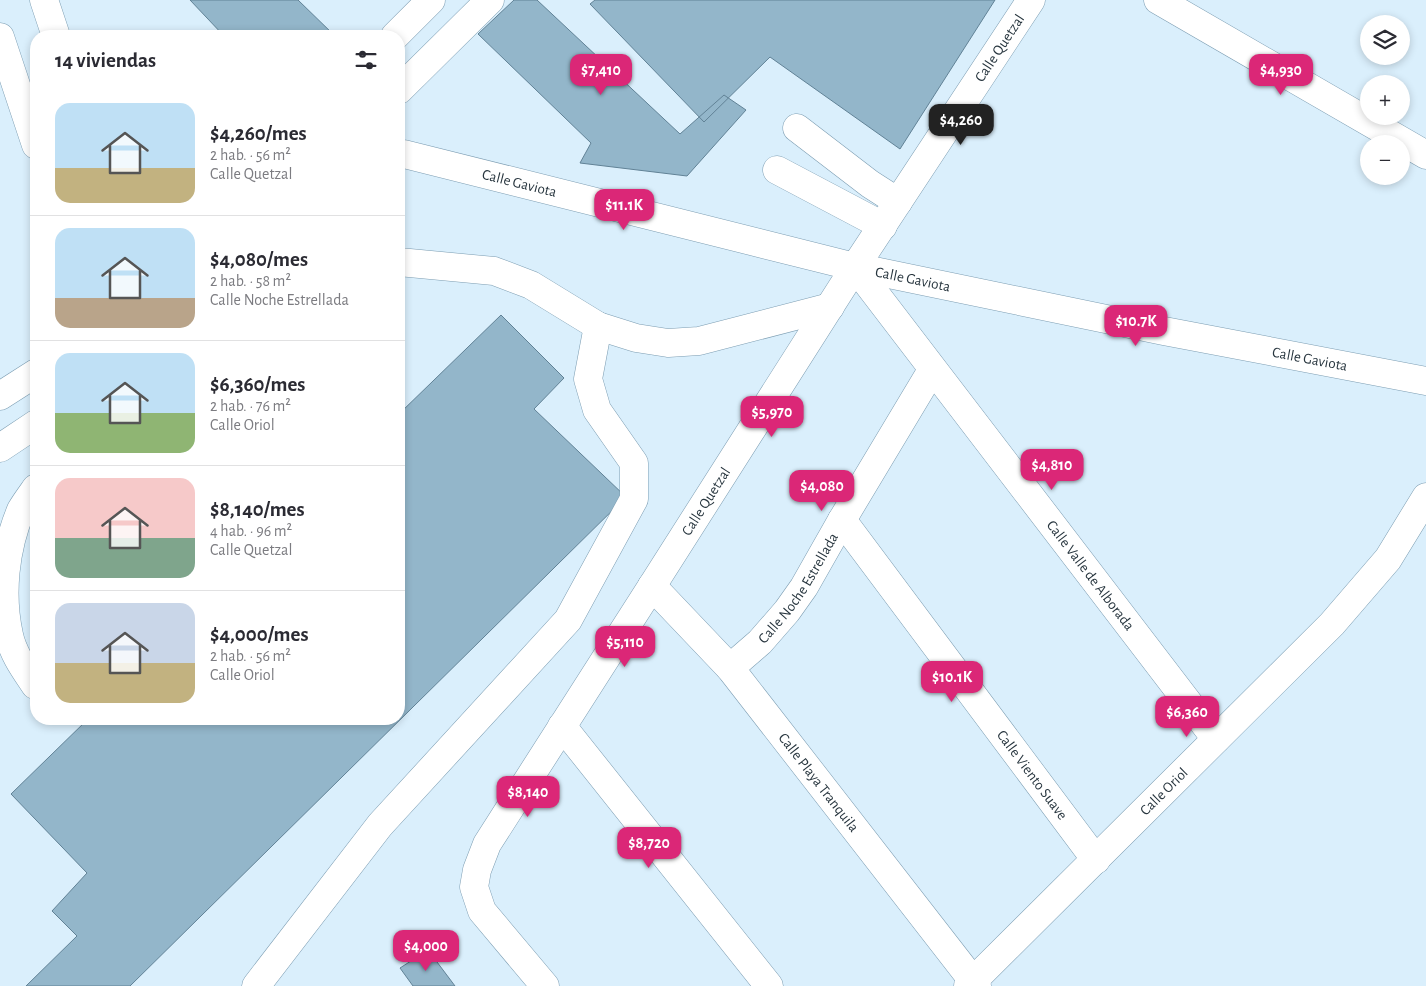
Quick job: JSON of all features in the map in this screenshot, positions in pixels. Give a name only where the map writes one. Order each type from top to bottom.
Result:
[{"type":"street","points":[[44,0],[54,30]]},
{"type":"street","points":[[401,30],[431,0]]},
{"type":"street","points":[[405,84],[490,0]]},
{"type":"street","name":"Calle Quetzal","points":[[545,986],[482,911],[474,886],[477,870],[486,844],[855,267],[1031,0]]},
{"type":"street","points":[[1158,0],[1426,155]]},
{"type":"street","points":[[0,37],[8,90],[30,133]]},
{"type":"street","points":[[797,128],[870,184],[898,202]]},
{"type":"street","name":"Calle Gaviota","points":[[405,154],[855,267],[1164,331],[1426,381]]},
{"type":"street","points":[[778,170],[883,226]]},
{"type":"street","points":[[405,263],[494,271],[531,284],[598,326],[636,338],[668,343],[699,342],[830,307]]},
{"type":"street","name":"Calle Valle de Alborada","points":[[855,267],[1216,739]]},
{"type":"street","points":[[256,986],[380,825],[568,620],[634,499],[634,463],[597,410],[588,379],[598,326]]},
{"type":"street","name":"Calle Noche Estrellada","points":[[730,668],[760,642],[787,611],[804,587],[932,370]]},
{"type":"street","points":[[0,396],[30,377]]},
{"type":"street","points":[[0,448],[30,428]]},
{"type":"street","points":[[30,497],[22,509],[12,538],[5,577],[9,636],[19,660],[30,677]]},
{"type":"street","name":"Calle Oriol","points":[[972,984],[1332,624],[1388,559],[1426,497]]},
{"type":"street","name":"Calle Viento Suave","points":[[842,520],[1096,860]]},
{"type":"street","name":"Calle Playa Tranquila","points":[[652,586],[730,668],[972,984]]},
{"type":"street","points":[[562,726],[769,986]]},
{"type":"building","points":[[190,0],[298,0],[329,30],[218,30]]},
{"type":"building","points":[[514,0],[537,0],[680,134],[724,95],[746,110],[687,176],[580,163],[591,143],[478,34]]},
{"type":"building","points":[[595,0],[995,0],[900,149],[770,57],[704,122],[590,4]]},
{"type":"building","points":[[501,315],[564,378],[534,409],[626,497],[405,715],[405,408]]},
{"type":"building","points":[[82,725],[395,725],[130,986],[26,986],[77,936],[52,911],[87,873],[11,794]]},
{"type":"building","points":[[428,950],[455,986],[413,986],[400,968]]}]
